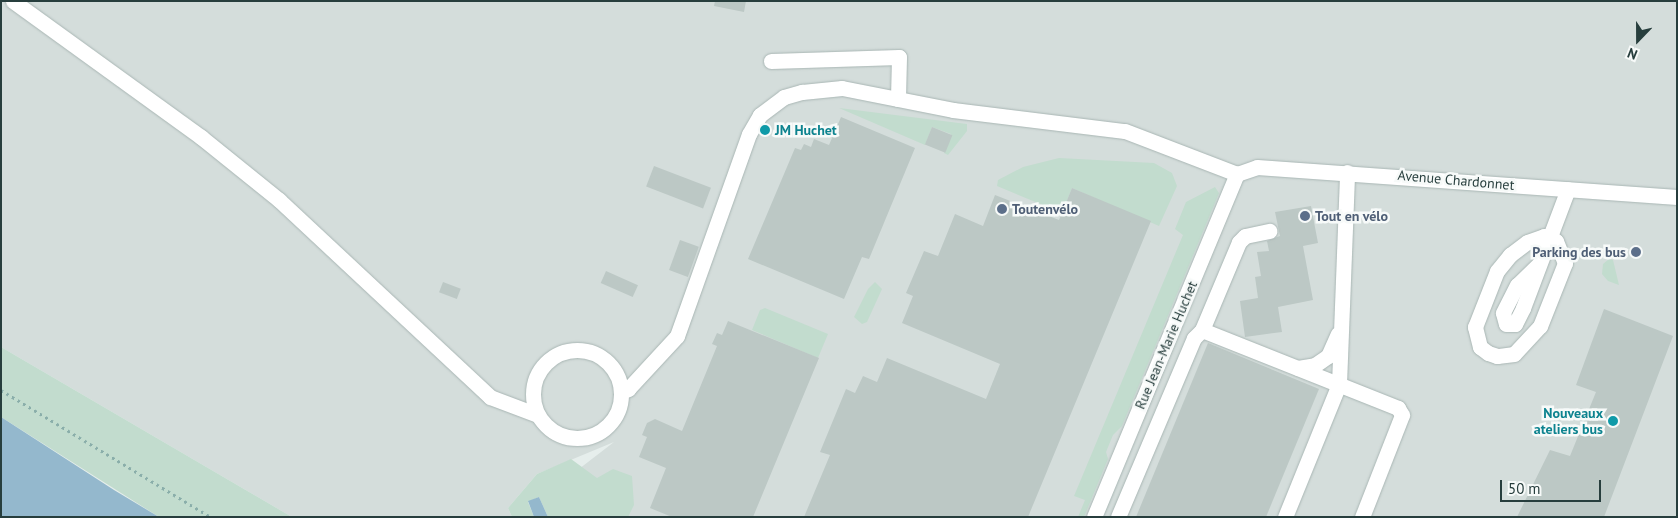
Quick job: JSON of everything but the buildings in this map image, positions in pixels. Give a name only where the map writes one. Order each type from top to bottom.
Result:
[{"type":"street","points":[[13,1],[201,137],[278,200],[490,398],[538,415],[557,433],[584,438],[598,432],[612,421],[619,408],[621,392],[611,366],[598,355],[569,351],[554,356],[543,367],[535,380],[534,397],[538,415]]},
{"type":"street","points":[[771,61],[899,57],[898,99]]},
{"type":"street","points":[[621,392],[628,389],[678,336],[748,134],[760,115],[784,98],[825,88],[849,89],[990,116],[1125,130],[1237,174]]},
{"type":"street","name":"Avenue Chardonnet","points":[[1237,174],[1257,167],[1677,197]]},
{"type":"street","points":[[1284,517],[1340,384],[1348,172]]},
{"type":"street","name":"Rue Jean-Marie Huchet","points":[[1094,517],[1237,174]]},
{"type":"street","points":[[1539,264],[1568,189]]},
{"type":"street","points":[[1118,517],[1194,338],[1202,330],[1239,242],[1245,236],[1268,231]]},
{"type":"street","points":[[1544,236],[1550,238],[1556,241],[1566,263],[1540,326],[1514,354],[1497,356],[1488,353],[1480,347],[1475,327],[1497,271],[1510,255],[1527,242],[1544,236]]},
{"type":"street","points":[[1298,368],[1316,365],[1328,356],[1342,320]]},
{"type":"street","points":[[1202,330],[1398,408],[1402,414],[1362,517]]},
{"type":"path","points":[[1,390],[211,517]]},
{"type":"shaded area","points":[[1,1],[1677,1],[1677,517],[571,517],[575,472],[614,442],[537,474],[508,508],[512,517],[292,517],[1,347]]},
{"type":"green space","points":[[839,108],[967,124],[967,131],[948,155],[944,153],[951,134],[932,127],[925,145]]},
{"type":"green space","points":[[1059,158],[1154,163],[1172,173],[1177,186],[1159,226],[1072,188],[1062,213],[997,186],[998,180],[1023,167]]},
{"type":"green space","points":[[1215,187],[1219,193],[1217,198],[1122,426],[1113,435],[1106,452],[1108,459],[1084,517],[1078,517],[1085,500],[1074,496],[1183,235],[1175,229],[1186,202]]},
{"type":"green space","points":[[1609,259],[1613,260],[1619,285],[1608,281],[1602,274],[1603,264]]},
{"type":"green space","points":[[875,282],[882,289],[867,322],[862,324],[854,317],[868,289]]},
{"type":"green space","points":[[765,308],[828,334],[818,358],[752,330],[760,310]]},
{"type":"green space","points":[[1,347],[292,517],[159,517],[1,417]]},
{"type":"green space","points":[[571,459],[597,478],[613,469],[632,476],[634,505],[628,517],[548,517],[539,497],[528,502],[534,517],[512,517],[508,508],[537,474]]},
{"type":"water","points":[[1,417],[114,490],[159,517],[1,517]]},
{"type":"water","points":[[539,497],[548,517],[534,517],[528,501]]},
{"type":"place","name":"JM Huchet","points":[[765,130]]},
{"type":"place","name":"Toutenvélo","points":[[1002,209]]},
{"type":"place","name":"Tout en vélo","points":[[1305,216]]},
{"type":"place","name":"Parking des bus","points":[[1636,252]]},
{"type":"place","name":"Nouveaux ateliers bus","points":[[1613,421]]}]
